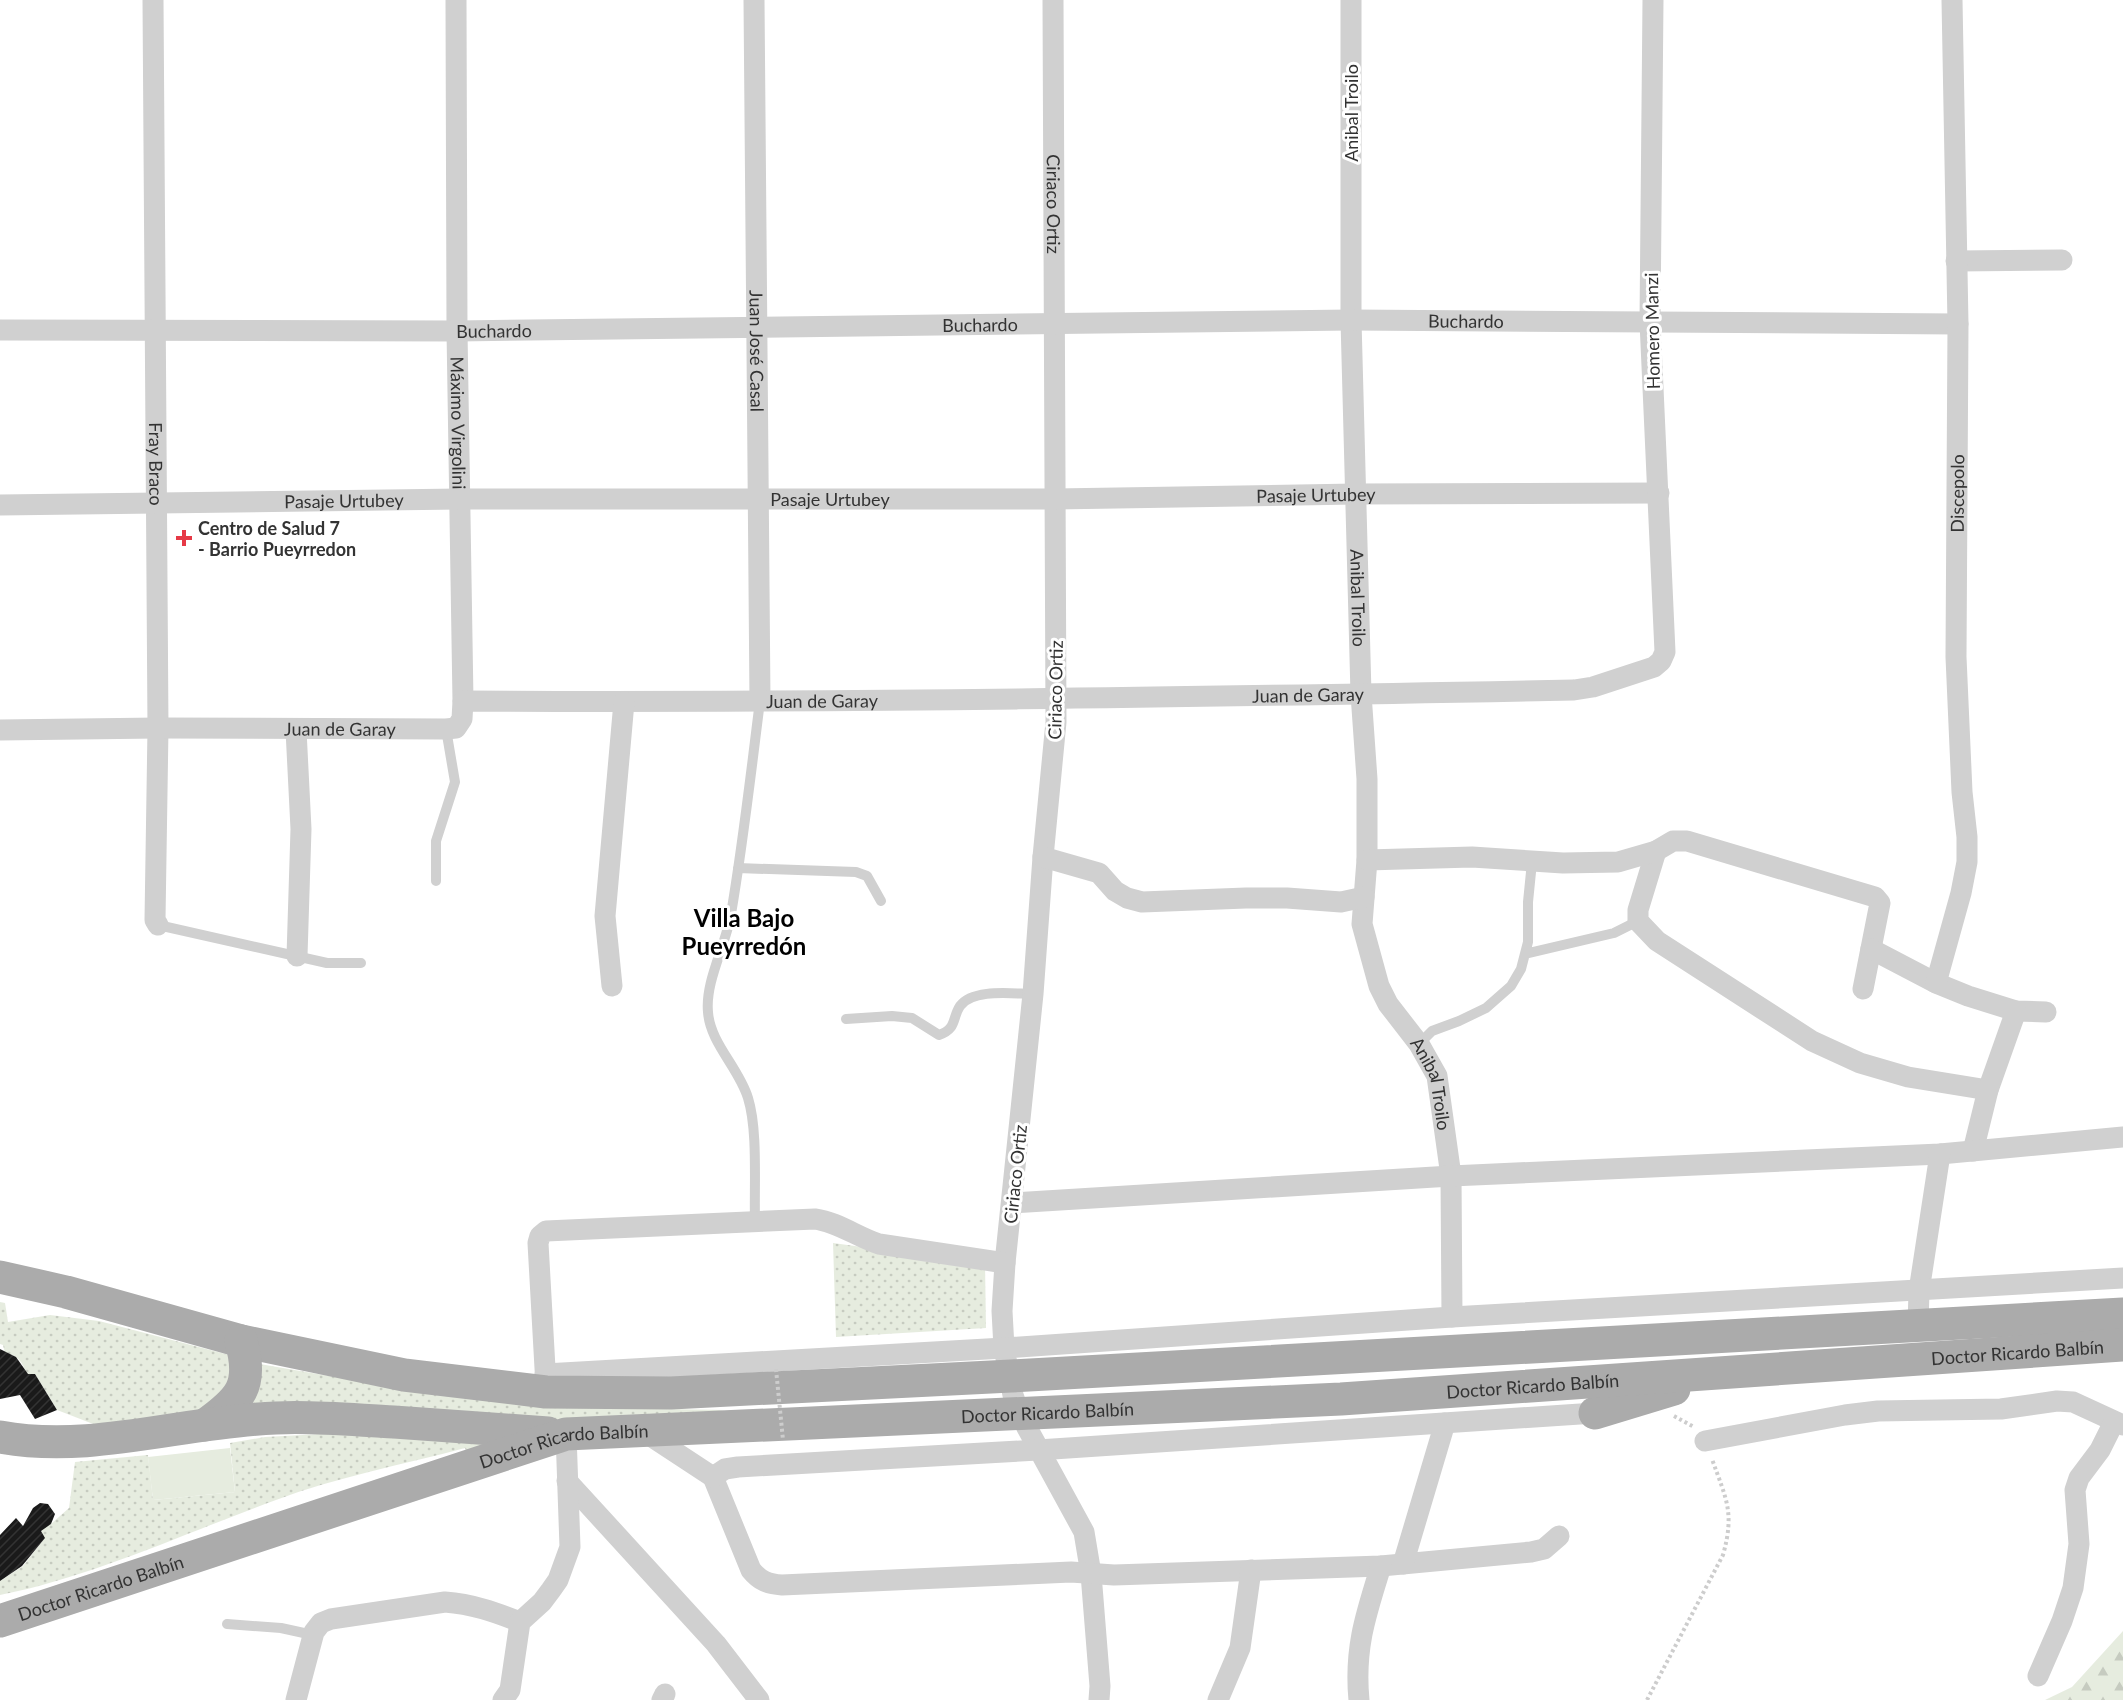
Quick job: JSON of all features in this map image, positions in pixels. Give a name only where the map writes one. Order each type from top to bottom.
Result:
[{"type":"main road","name":"Doctor Ricardo Balbín","points":[[0,1277],[66,1292],[241,1341],[404,1374],[671,1393],[1008,1362],[1918,1326],[2123,1314]]},
{"type":"main road","points":[[205,1425],[230,1406],[246,1378],[247,1368],[241,1341]]},
{"type":"main road","name":"Doctor Ricardo Balbín","points":[[0,1622],[566,1434],[1341,1399],[2123,1345]]},
{"type":"main road","points":[[1595,1413],[1726,1372]]},
{"type":"main road","points":[[0,1437],[51,1441],[119,1438],[205,1425],[273,1418],[316,1417],[566,1434]]},
{"type":"street","name":"Fray Braco","points":[[153,0],[158,728],[154,920],[158,925]]},
{"type":"street","name":"Máximo Virgolini","points":[[456,0],[457,331],[463,701]]},
{"type":"street","name":"Juan José Casal","points":[[754,0],[760,701]]},
{"type":"street","name":"Ciriaco Ortiz","points":[[1053,0],[1056,722],[1033,994],[1002,1311],[1013,1395],[1019,1413],[1084,1532],[1091,1574],[1100,1686],[1099,1700]]},
{"type":"street","name":"Anibal Troilo","points":[[1350,0],[1351,320],[1361,694],[1367,779],[1362,924],[1379,986],[1388,1004],[1419,1044],[1437,1076],[1451,1176],[1452,1317]]},
{"type":"street","name":"Homero Manzi","points":[[1653,0],[1650,322],[1665,652],[1661,661]]},
{"type":"street","name":"Discepolo","points":[[1936,983],[1961,893],[1967,862],[1956,657],[1958,324],[1952,0]]},
{"type":"street","points":[[1956,261],[2062,260]]},
{"type":"street","name":"Buchardo","points":[[0,330],[457,331],[1351,320],[1958,324]]},
{"type":"street","name":"Pasaje Urtubey","points":[[0,505],[460,499],[1055,499],[1355,494],[1659,493]]},
{"type":"street","name":"Juan de Garay","points":[[463,701],[1056,699],[1574,690],[1593,687],[1654,668],[1661,661]]},
{"type":"street","points":[[446,729],[456,728],[462,719],[463,701]]},
{"type":"street","points":[[612,986],[605,916],[624,702]]},
{"type":"street","name":"Juan de Garay","points":[[0,730],[446,729]]},
{"type":"street","points":[[296,730],[301,829],[297,956]]},
{"type":"street","points":[[1366,860],[1472,857],[1532,862],[1618,862],[1656,851],[1673,841],[1687,841],[1875,897],[1880,903],[1863,989]]},
{"type":"street","points":[[1656,851],[1638,910],[1638,921],[1658,941],[1812,1041],[1860,1063],[1908,1077],[1988,1090]]},
{"type":"street","points":[[1043,857],[1099,873],[1115,891],[1127,898],[1142,902],[1287,898],[1341,902],[1364,897]]},
{"type":"street","points":[[1871,949],[1936,983],[2016,1011],[2046,1012]]},
{"type":"street","points":[[1973,1151],[1988,1090],[2016,1011]]},
{"type":"street","points":[[1012,1203],[1451,1176],[1940,1155],[2123,1137]]},
{"type":"street","points":[[1918,1326],[1919,1291],[1940,1155]]},
{"type":"street","points":[[545,1383],[538,1243],[540,1236],[546,1231],[815,1219],[830,1221],[864,1239],[879,1244],[1005,1263]]},
{"type":"street","points":[[1008,1362],[1452,1317],[2123,1278]]},
{"type":"street","points":[[1705,1440],[1878,1411],[2001,1408],[2056,1401],[2073,1402],[2119,1423],[2079,1478],[2075,1490],[2079,1544],[2075,1577],[2062,1621],[2038,1676]]},
{"type":"street","points":[[713,1477],[725,1469],[738,1467],[1038,1450],[1595,1413]]},
{"type":"street","points":[[1403,1564],[1445,1424]]},
{"type":"street","points":[[643,1431],[713,1477],[752,1570],[757,1577],[767,1583],[782,1585],[1071,1572],[1091,1574],[1381,1566],[1531,1552],[1544,1549],[1559,1536]]},
{"type":"street","points":[[503,1700],[510,1690],[519,1622],[542,1602],[551,1590],[570,1547],[566,1434]]},
{"type":"street","points":[[567,1481],[716,1644],[759,1700]]},
{"type":"street","points":[[1359,1700],[1357,1665],[1359,1645],[1381,1566]]},
{"type":"street","points":[[1218,1700],[1240,1648],[1251,1570]]},
{"type":"street","points":[[296,1700],[313,1635],[321,1623],[331,1618],[445,1602],[461,1603],[493,1611],[519,1622]]},
{"type":"lane","points":[[755,1220],[752,1120],[748,1099],[741,1079],[710,1028],[707,1010],[709,995],[731,917],[760,701]]},
{"type":"lane","points":[[436,881],[436,841],[455,782],[446,729]]},
{"type":"lane","points":[[1419,1044],[1432,1031],[1486,1008],[1511,986],[1521,969],[1526,954],[1532,862]]},
{"type":"lane","points":[[738,868],[856,872],[867,876],[881,901]]},
{"type":"lane","points":[[1526,954],[1614,933],[1638,921]]},
{"type":"lane","points":[[158,925],[327,963],[361,963]]},
{"type":"lane","points":[[846,1019],[892,1016],[912,1018],[939,1035],[954,1024],[960,1006],[970,997],[986,993],[1033,994]]},
{"type":"lane","points":[[227,1624],[281,1628],[313,1635]]},
{"type":"path","points":[[776,1370],[783,1440]]},
{"type":"path","points":[[1647,1700],[1723,1555],[1730,1526],[1729,1507],[1705,1440],[1691,1424],[1668,1414]]},
{"type":"green space","points":[[833,1243],[985,1264],[986,1328],[836,1337]]},
{"type":"green space","points":[[0,1302],[5,1303],[8,1322],[50,1315],[99,1321],[237,1357],[222,1410],[101,1427],[57,1410],[35,1374],[26,1375],[20,1360],[5,1353],[3,1345],[0,1344]]},
{"type":"green space","points":[[254,1363],[335,1377],[602,1408],[725,1410],[618,1428],[239,1411]]},
{"type":"green space","points":[[340,1433],[522,1445],[470,1460],[465,1448],[322,1485],[70,1577],[0,1595],[0,1581],[23,1566],[44,1539],[40,1528],[51,1524],[69,1508],[75,1462],[148,1455],[153,1500],[235,1492],[230,1443],[265,1437]]},
{"type":"green space","points":[[230,1448],[235,1492],[153,1500],[148,1457]]},
{"type":"green space","points":[[2123,1631],[2123,1700],[2045,1700],[2072,1687]]},
{"type":"building","points":[[0,1349],[16,1357],[28,1374],[35,1374],[57,1410],[35,1419],[20,1395],[0,1399]]},
{"type":"building","points":[[40,1503],[48,1504],[55,1514],[51,1524],[41,1531],[45,1538],[22,1566],[0,1581],[0,1535],[16,1518],[23,1526],[33,1508]]},
{"type":"place","name":"Centro de Salud 7 - Barrio Pueyrredon","points":[[184,538]]},
{"type":"district","name":"Villa Bajo Pueyrredón","points":[[744,931]]}]
